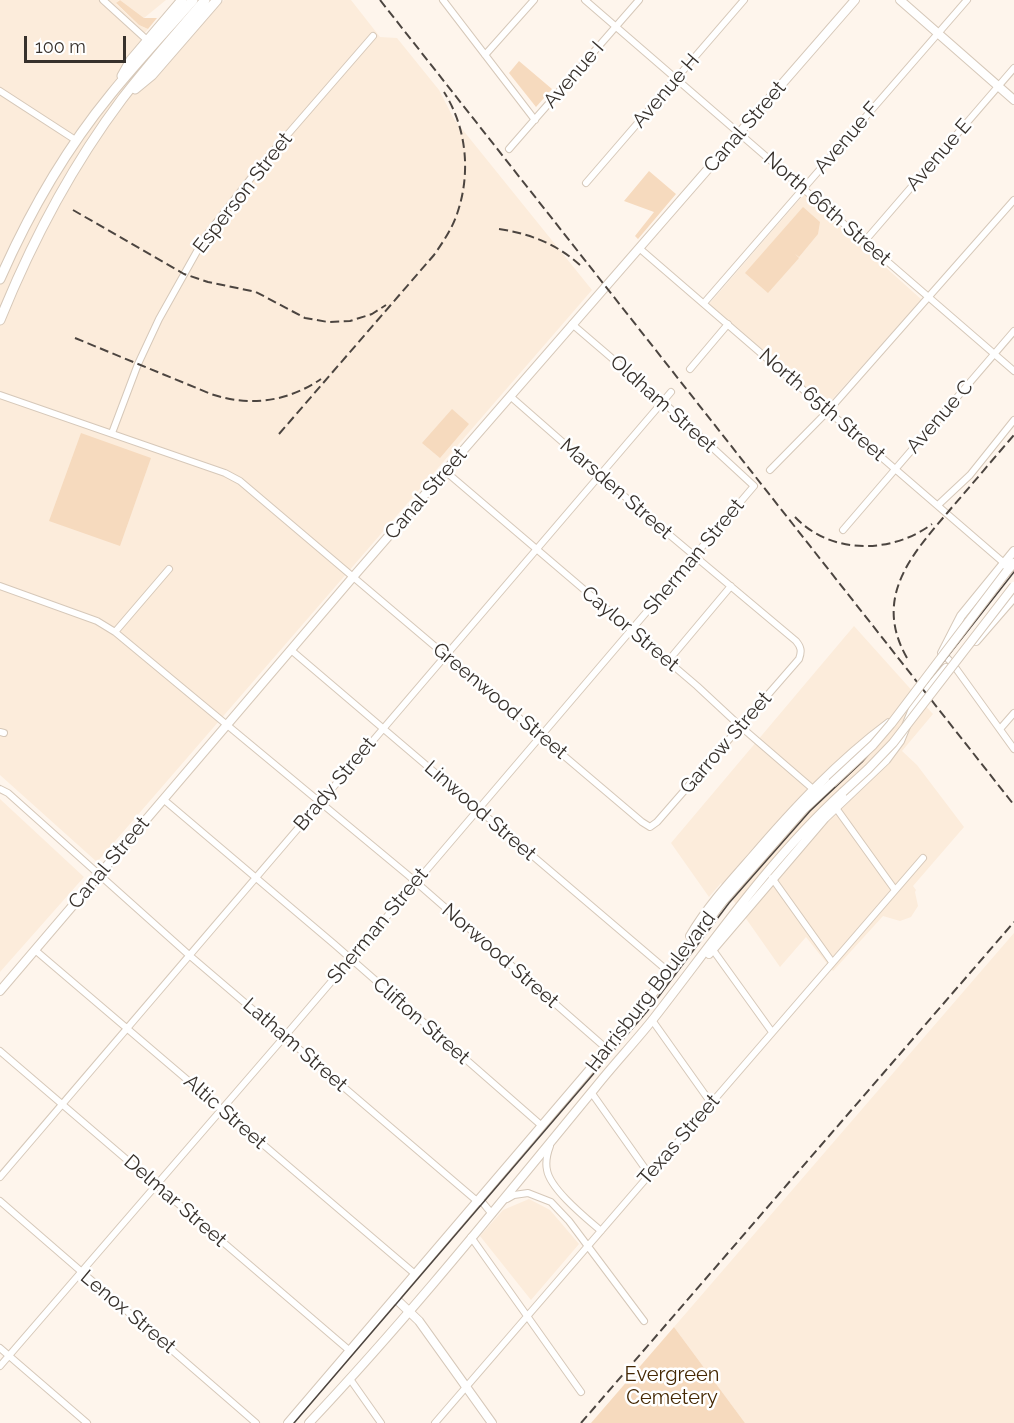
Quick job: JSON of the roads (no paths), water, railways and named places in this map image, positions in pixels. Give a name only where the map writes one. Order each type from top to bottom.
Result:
[{"type":"main road","points":[[112,93],[131,60],[182,0]]},
{"type":"main road","points":[[0,279],[32,214],[77,141],[112,93],[193,0]]},
{"type":"main road","points":[[0,320],[17,277],[50,210],[91,145],[121,100],[205,0]]},
{"type":"main road","points":[[121,100],[152,75],[217,0]]},
{"type":"main road","points":[[77,141],[91,145]]},
{"type":"main road","points":[[669,972],[695,927],[715,899],[790,812],[870,737],[897,716],[924,684],[962,616],[1005,567],[1014,551]]},
{"type":"main road","name":"Harrisburg Boulevard","points":[[288,1423],[608,1049],[723,901],[803,810],[873,745],[891,724],[1005,567],[1014,563]]},
{"type":"main road","name":"Harrisburg Boulevard","points":[[309,1423],[350,1379],[492,1214],[652,1020],[736,910],[817,817],[893,743],[1014,586]]},
{"type":"main road","points":[[652,1020],[772,878],[836,808],[880,766],[900,741],[915,704],[952,663],[974,644],[1014,597]]},
{"type":"main road","points":[[884,727],[900,741]]},
{"type":"street","points":[[104,0],[147,40]]},
{"type":"street","points":[[443,0],[535,120]]},
{"type":"street","points":[[485,56],[534,0]]},
{"type":"street","name":"North 66th Street","points":[[585,0],[1014,371]]},
{"type":"street","name":"Avenue I","points":[[509,149],[639,0]]},
{"type":"street","name":"Avenue H","points":[[586,183],[744,0]]},
{"type":"street","name":"Canal Street","points":[[0,991],[353,577],[855,0]]},
{"type":"street","points":[[900,0],[1014,100]]},
{"type":"street","name":"Avenue F","points":[[704,303],[967,0]]},
{"type":"street","name":"Esperson Street","points":[[112,433],[138,364],[159,319],[205,237],[262,164],[373,36]]},
{"type":"street","name":"Avenue E","points":[[864,242],[1014,68]]},
{"type":"street","points":[[0,91],[77,141]]},
{"type":"street","points":[[770,470],[828,411],[1014,200]]},
{"type":"street","name":"North 65th Street","points":[[639,248],[938,505],[1005,567]]},
{"type":"street","name":"Oldham Street","points":[[572,324],[663,402],[754,486]]},
{"type":"street","points":[[690,369],[728,324]]},
{"type":"street","name":"Avenue C","points":[[843,530],[1014,331]]},
{"type":"street","name":"Brady Street","points":[[0,1177],[671,392]]},
{"type":"street","name":"Greenwood Street","points":[[0,395],[225,473],[240,481],[647,825]]},
{"type":"street","name":"Marsden Street","points":[[510,396],[796,641],[801,653]]},
{"type":"street","points":[[938,505],[970,475],[1014,420]]},
{"type":"street","name":"Caylor Street","points":[[446,471],[813,789]]},
{"type":"street","name":"Sherman Street","points":[[0,1366],[754,486]]},
{"type":"street","points":[[115,632],[169,569]]},
{"type":"street","name":"Norwood Street","points":[[0,586],[97,621],[115,632],[416,882],[608,1049]]},
{"type":"street","points":[[668,661],[731,586]]},
{"type":"street","name":"Linwood Street","points":[[291,650],[669,972]]},
{"type":"street","name":"Garrow Street","points":[[647,825],[650,827],[657,822],[799,659],[801,653]]},
{"type":"street","points":[[942,653],[952,663],[1014,748]]},
{"type":"street","points":[[1000,729],[1014,713]]},
{"type":"street","name":"Latham Street","points":[[0,789],[8,793],[189,955],[477,1201],[483,1203],[492,1214]]},
{"type":"street","name":"Clifton Street","points":[[163,799],[542,1126]]},
{"type":"street","points":[[836,808],[895,890]]},
{"type":"street","name":"Texas Street","points":[[435,1423],[923,858]]},
{"type":"street","points":[[772,878],[832,962]]},
{"type":"street","name":"Altic Street","points":[[35,950],[415,1275]]},
{"type":"street","points":[[713,950],[772,1032]]},
{"type":"street","points":[[652,1020],[711,1103]]},
{"type":"street","name":"Delmar Street","points":[[0,1051],[350,1351]]},
{"type":"street","points":[[591,1092],[649,1174]]},
{"type":"street","points":[[553,1140],[546,1157],[547,1172],[552,1184],[601,1231]]},
{"type":"street","points":[[499,1205],[513,1195],[528,1193],[551,1202],[588,1245],[644,1321]]},
{"type":"street","name":"Lenox Street","points":[[0,1201],[256,1423]]},
{"type":"street","points":[[471,1238],[581,1392]]},
{"type":"street","points":[[395,1298],[409,1310],[492,1423]]},
{"type":"street","points":[[0,1348],[87,1423]]},
{"type":"street","points":[[350,1379],[381,1423]]},
{"type":"tram line","points":[[294,1423],[650,1008],[729,903],[810,811],[862,762],[885,736],[1014,572]]},
{"type":"railway","points":[[380,0],[1014,805]]},
{"type":"railway","points":[[279,434],[434,255],[453,225],[464,183],[464,152],[458,121],[444,92]]},
{"type":"railway","points":[[73,210],[184,274],[208,282],[256,292],[305,318],[328,322],[350,321],[372,314],[386,305]]},
{"type":"railway","points":[[499,229],[543,241],[563,252],[581,266]]},
{"type":"railway","points":[[75,338],[211,394],[226,398],[268,400],[295,393],[321,379]]},
{"type":"railway","points":[[907,658],[897,635],[894,614],[896,594],[902,575],[925,539],[1014,435]]},
{"type":"railway","points":[[795,517],[826,538],[844,544],[862,546],[899,541],[932,524]]},
{"type":"railway","points":[[581,1423],[1014,922]]},
{"type":"park label","name":"Evergreen Cemetery","points":[[672,1386]]}]
